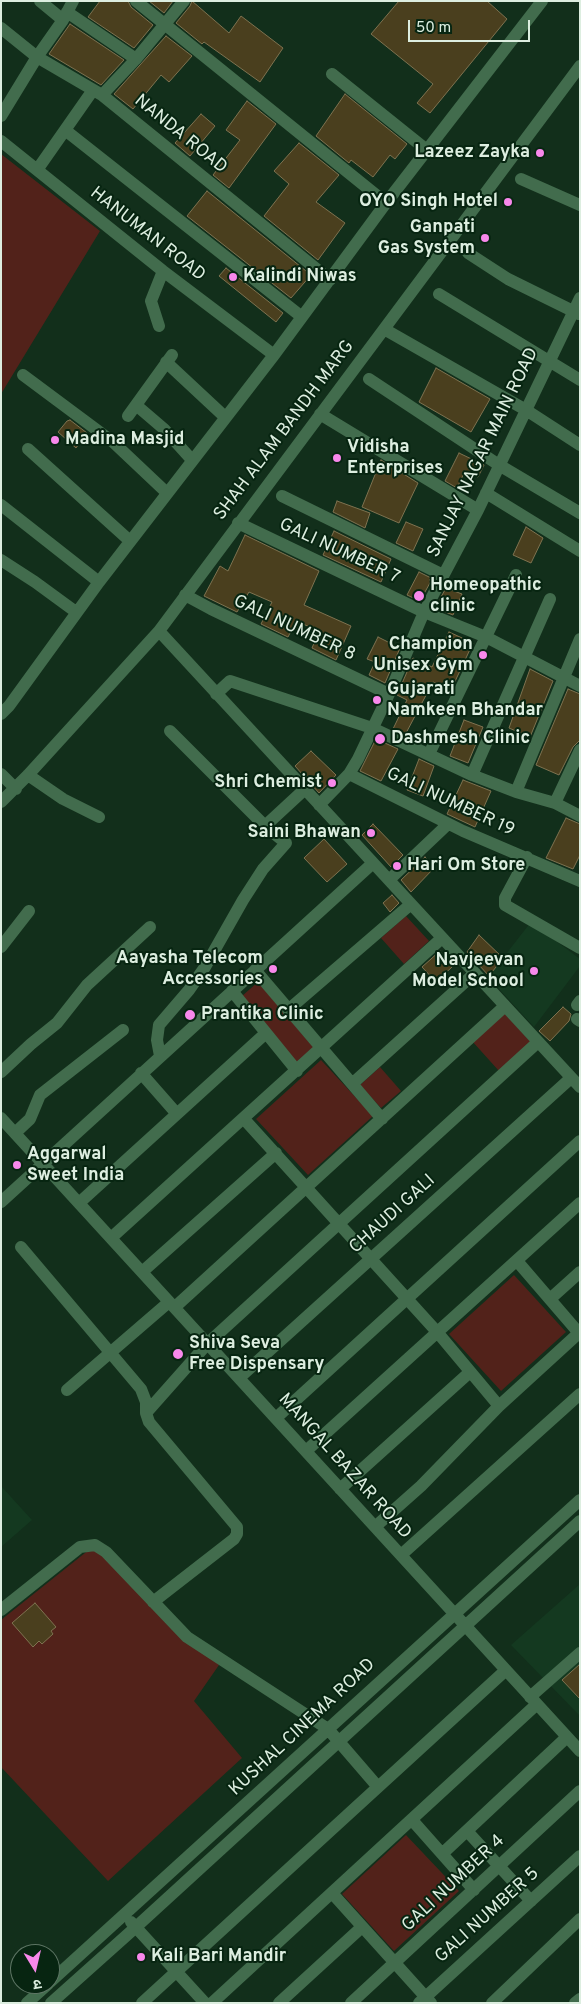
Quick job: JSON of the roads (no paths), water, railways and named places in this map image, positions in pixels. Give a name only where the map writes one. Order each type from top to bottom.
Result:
[{"type":"street","points":[[40,1],[68,11],[136,59]]},
{"type":"street","points":[[136,1],[386,203]]},
{"type":"street","points":[[37,170],[65,130],[98,93],[136,59],[184,1]]},
{"type":"street","points":[[1,714],[9,706],[76,612],[274,355],[386,203],[542,1]]},
{"type":"street","points":[[1,116],[68,11]]},
{"type":"street","name":"NANDA ROAD","points":[[1,28],[37,57],[98,93],[330,280]]},
{"type":"street","name":"SHAH ALAM BANDH MARG","points":[[1,802],[16,789],[159,631],[384,329],[513,173],[580,66]]},
{"type":"street","points":[[332,74],[428,151]]},
{"type":"street","points":[[65,130],[302,317]]},
{"type":"street","name":"HANUMAN ROAD","points":[[1,141],[163,271],[274,355]]},
{"type":"street","points":[[513,173],[580,205]]},
{"type":"street","points":[[468,253],[516,283],[577,313]]},
{"type":"street","points":[[160,326],[151,301],[163,271]]},
{"type":"street","points":[[439,294],[580,380]]},
{"type":"street","name":"SANJAY NAGAR MAIN ROAD","points":[[320,805],[349,774],[389,694],[424,612],[478,510],[549,361],[577,313],[580,298]]},
{"type":"street","points":[[384,329],[526,410],[580,445]]},
{"type":"street","points":[[128,416],[169,358],[225,417]]},
{"type":"street","points":[[23,376],[113,442],[167,493]]},
{"type":"street","points":[[369,379],[499,465],[580,514]]},
{"type":"street","points":[[136,405],[164,429],[192,460]]},
{"type":"street","points":[[320,414],[478,510]]},
{"type":"street","points":[[28,449],[130,541]]},
{"type":"street","points":[[486,493],[580,551]]},
{"type":"street","points":[[282,496],[443,575]]},
{"type":"street","points":[[1,506],[99,582]]},
{"type":"street","name":"GALI NUMBER 7","points":[[238,523],[424,612],[486,637],[580,686]]},
{"type":"street","points":[[1,560],[76,612]]},
{"type":"street","points":[[429,754],[516,575]]},
{"type":"street","name":"GALI NUMBER 8","points":[[186,594],[211,609],[389,694]]},
{"type":"street","points":[[472,775],[550,598]]},
{"type":"street","points":[[159,631],[575,1082]]},
{"type":"street","points":[[516,792],[580,640]]},
{"type":"street","points":[[216,694],[230,681],[372,728],[472,775],[516,792],[555,802],[580,816]]},
{"type":"street","points":[[160,1056],[157,1040],[159,1025],[189,990],[205,967],[263,869],[286,843],[265,826],[170,731]]},
{"type":"street","points":[[555,802],[579,757]]},
{"type":"street","points":[[1,774],[16,789]]},
{"type":"street","name":"GALI NUMBER 19","points":[[349,774],[448,824],[580,881]]},
{"type":"street","points":[[28,775],[63,799],[99,817]]},
{"type":"street","points":[[265,826],[305,789]]},
{"type":"street","points":[[389,880],[448,824]]},
{"type":"street","points":[[532,859],[505,898],[505,904],[580,948]]},
{"type":"street","points":[[1,1202],[373,863]]},
{"type":"street","points":[[288,1010],[412,904]]},
{"type":"street","points":[[1,947],[29,911]]},
{"type":"street","points":[[1,1072],[31,1044],[57,1024],[87,985],[150,927]]},
{"type":"street","points":[[112,1238],[442,938]]},
{"type":"street","points":[[255,970],[382,1119]]},
{"type":"street","points":[[352,1084],[475,973]]},
{"type":"street","points":[[232,991],[297,1071]]},
{"type":"street","points":[[67,1390],[172,1304],[307,1188],[505,1006]]},
{"type":"street","points":[[6,1126],[30,1119],[40,1095],[123,1030]]},
{"type":"street","points":[[80,1203],[266,1033]]},
{"type":"street","points":[[146,1413],[208,1343],[538,1042]]},
{"type":"street","points":[[141,1073],[177,1114]]},
{"type":"street","name":"CHAUDI GALI","points":[[240,1378],[371,1259],[575,1082]]},
{"type":"street","points":[[244,1119],[407,1298],[499,1406]]},
{"type":"street","name":"MANGAL BAZAR ROAD","points":[[6,1126],[80,1203],[580,1751]]},
{"type":"street","points":[[276,1418],[580,1141]]},
{"type":"street","points":[[142,1272],[276,1153]]},
{"type":"street","points":[[306,1451],[580,1203]]},
{"type":"street","points":[[21,1247],[141,1390],[146,1402],[146,1413],[149,1422],[237,1527],[237,1534],[234,1538],[153,1602]]},
{"type":"street","points":[[376,1526],[420,1486],[499,1406],[579,1332],[517,1261]]},
{"type":"street","points":[[550,1299],[580,1272]]},
{"type":"street","points":[[340,1489],[470,1372]]},
{"type":"street","points":[[401,1555],[580,1394]]},
{"type":"street","name":"KUSHAL CINEMA ROAD","points":[[60,1973],[580,1500]]},
{"type":"street","name":"KUSHAL CINEMA ROAD","points":[[51,2003],[136,1928],[580,1521]]},
{"type":"street","points":[[1,1610],[80,1547],[95,1545],[106,1552],[187,1637],[328,1729],[378,1787]]},
{"type":"street","points":[[212,2003],[412,1820],[580,1653]]},
{"type":"street","points":[[145,2002],[506,1670]]},
{"type":"street","points":[[442,1854],[567,1737]]},
{"type":"street","name":"GALI NUMBER 4","points":[[351,2003],[580,1791]]},
{"type":"street","points":[[412,1820],[474,1890]]},
{"type":"street","points":[[467,1831],[531,1901]]},
{"type":"street","name":"GALI NUMBER 5","points":[[426,2001],[580,1856]]},
{"type":"street","points":[[332,1893],[426,2001]]},
{"type":"street","points":[[125,1916],[205,2003]]},
{"type":"street","points":[[492,2003],[580,1919]]},
{"type":"street","points":[[279,2003],[362,1927]]},
{"type":"street","name":"KUSHAL CINEMA ROAD","points":[[27,2003],[37,1994]]},
{"type":"street","points":[[575,2003],[580,1999]]},
{"type":"place","name":"Lazeez Zayka","points":[[540,153]]},
{"type":"place","name":"OYO Singh Hotel","points":[[508,202]]},
{"type":"place","name":"Ganpati Gas System","points":[[485,238]]},
{"type":"place","name":"Kalindi Niwas","points":[[233,277]]},
{"type":"place","name":"Madina Masjid","points":[[55,440]]},
{"type":"place","name":"Vidisha Enterprises","points":[[337,458]]},
{"type":"place","name":"Homeopathic clinic","points":[[419,596]]},
{"type":"place","name":"Champion Unisex Gym","points":[[483,655]]},
{"type":"place","name":"Gujarati Namkeen Bhandar","points":[[377,700]]},
{"type":"place","name":"Dashmesh Clinic","points":[[380,739]]},
{"type":"place","name":"Shri Chemist","points":[[332,783]]},
{"type":"place","name":"Saini Bhawan","points":[[371,833]]},
{"type":"place","name":"Hari Om Store","points":[[397,866]]},
{"type":"place","name":"Aayasha Telecom Accessories","points":[[273,969]]},
{"type":"place","name":"Navjeevan Model School","points":[[534,971]]},
{"type":"place","name":"Prantika Clinic","points":[[190,1015]]},
{"type":"place","name":"Aggarwal Sweet India","points":[[17,1165]]},
{"type":"place","name":"Shiva Seva Free Dispensary","points":[[178,1354]]},
{"type":"place","name":"Kali Bari Mandir","points":[[141,1957]]}]
